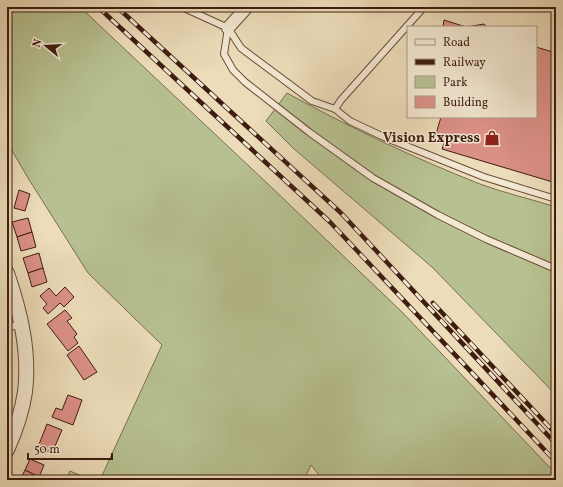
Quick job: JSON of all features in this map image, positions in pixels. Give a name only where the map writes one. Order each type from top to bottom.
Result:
[{"type":"street","points":[[228,28],[247,7]]},
{"type":"street","points":[[7,273],[15,296],[26,351],[25,393],[21,412],[7,450]]},
{"type":"lane","points":[[182,7],[228,28],[241,48],[312,101],[336,109],[350,121],[384,137],[484,177],[556,200]]},
{"type":"lane","points":[[407,26],[424,7]]},
{"type":"lane","points":[[336,109],[345,96],[407,26]]},
{"type":"lane","points":[[228,28],[224,54],[233,70],[245,82],[309,132],[373,178],[438,215],[486,239],[556,269]]},
{"type":"lane","points":[[7,328],[21,324]]},
{"type":"green space","points":[[7,7],[80,7],[402,312],[556,474],[556,480],[323,480],[311,465],[304,480],[100,480],[162,345],[88,273],[7,142]]},
{"type":"green space","points":[[287,93],[382,142],[431,164],[480,184],[556,207],[556,395],[432,267],[293,148],[266,121]]},
{"type":"green space","points":[[70,471],[91,480],[66,480]]},
{"type":"building","points":[[444,20],[463,26],[443,26]]},
{"type":"building","points":[[484,24],[486,26],[472,26]]},
{"type":"building","points":[[537,47],[556,53],[556,183],[442,149],[446,137],[436,134],[441,118],[537,118]]},
{"type":"building","points":[[19,190],[30,194],[25,211],[14,208]]},
{"type":"building","points":[[28,218],[32,232],[17,237],[12,222]]},
{"type":"building","points":[[32,232],[36,247],[21,251],[17,237]]},
{"type":"building","points":[[39,253],[43,268],[28,273],[23,258]]},
{"type":"building","points":[[43,268],[47,282],[32,287],[28,273]]},
{"type":"building","points":[[65,287],[74,297],[64,307],[60,303],[48,314],[43,308],[47,304],[40,296],[49,288],[56,296]]},
{"type":"building","points":[[65,310],[72,318],[67,321],[77,334],[74,337],[78,343],[68,351],[47,324]]},
{"type":"building","points":[[79,346],[97,372],[84,380],[67,355]]},
{"type":"building","points":[[68,395],[82,400],[73,425],[52,417],[56,408],[62,410]]},
{"type":"building","points":[[47,424],[62,430],[52,453],[38,447]]},
{"type":"building","points":[[30,459],[44,465],[39,477],[25,470]]},
{"type":"building","points":[[25,470],[39,477],[38,480],[20,480]]},
{"type":"railway","points":[[98,7],[330,222],[556,462]]},
{"type":"railway","points":[[117,7],[341,213],[556,444]]},
{"type":"railway","points":[[433,303],[556,434]]},
{"type":"place","name":"Vision Express","points":[[492,138]]}]
